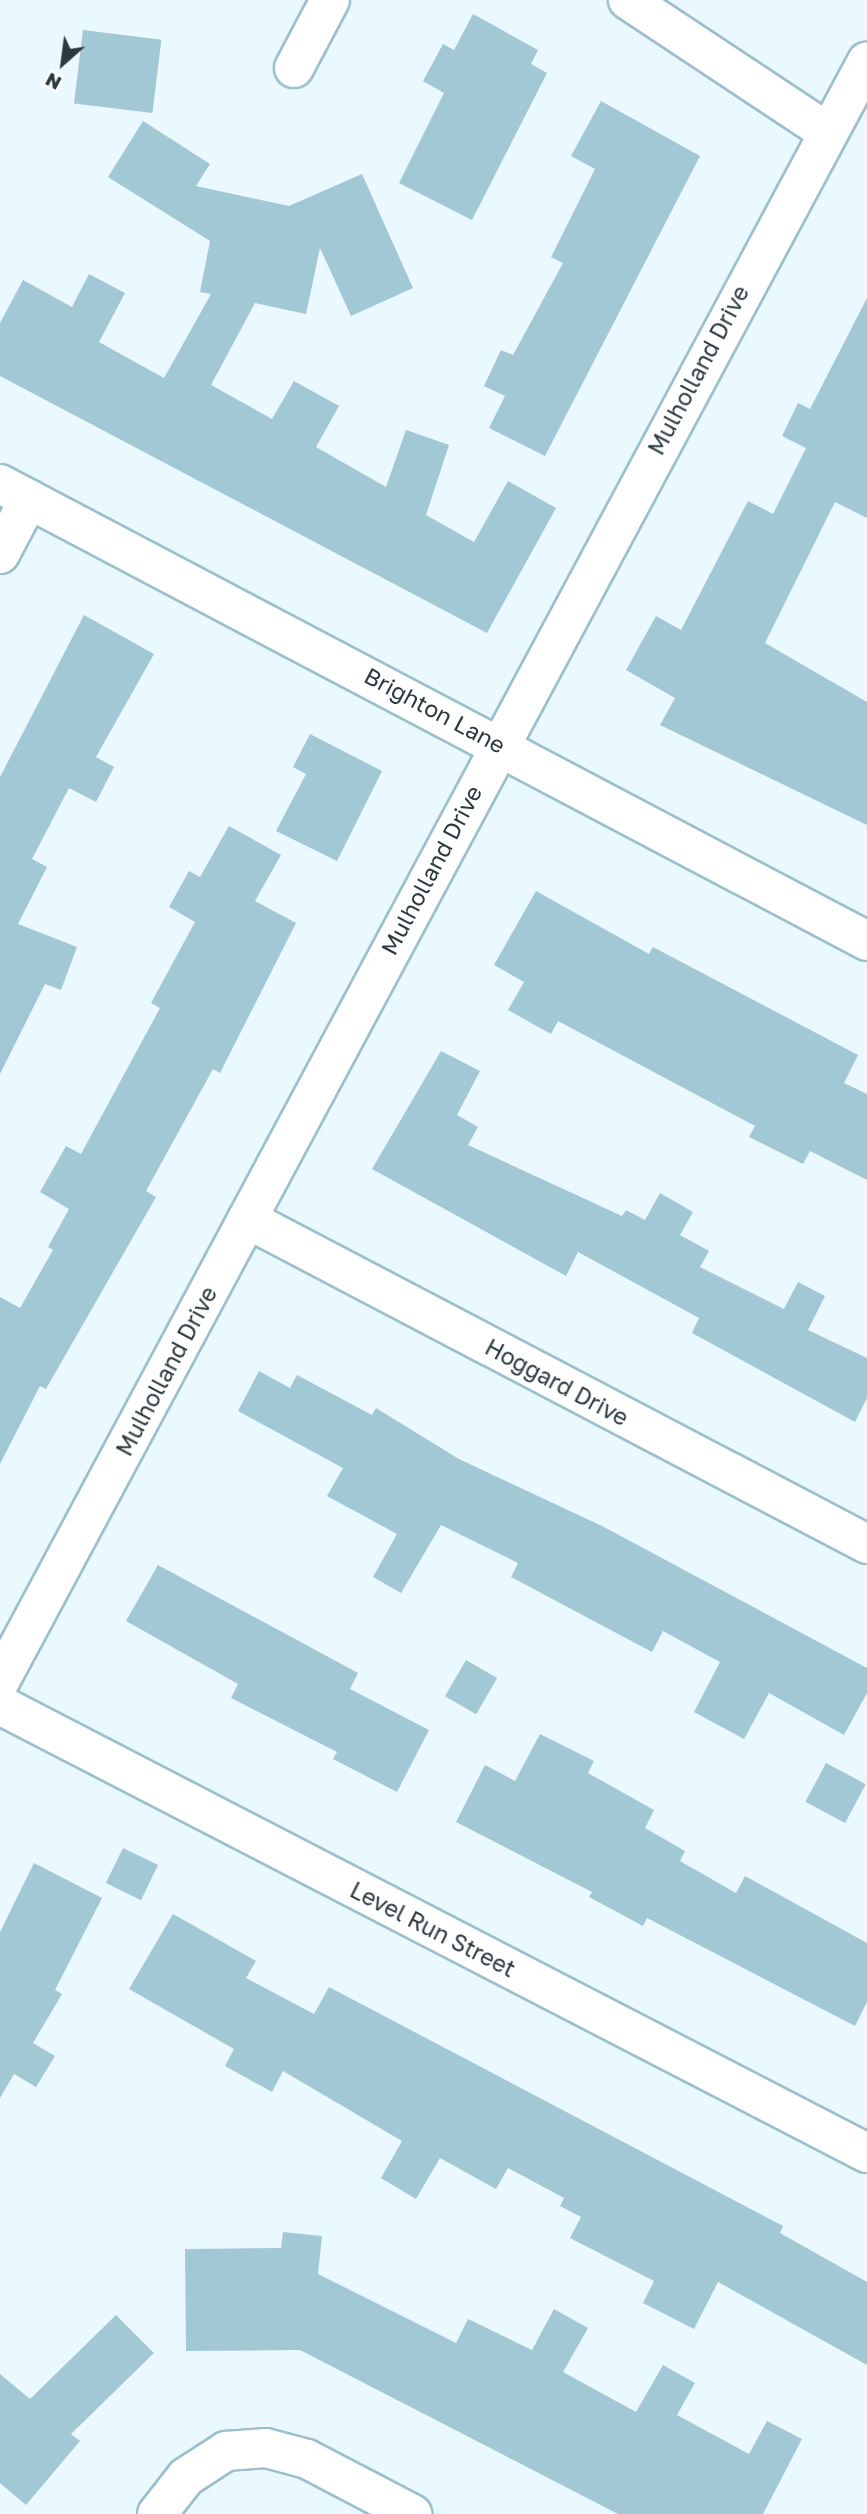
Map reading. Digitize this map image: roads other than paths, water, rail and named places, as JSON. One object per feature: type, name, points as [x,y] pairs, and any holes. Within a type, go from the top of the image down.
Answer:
[{"type":"street","points":[[294,68],[330,0]]},
{"type":"street","points":[[628,0],[826,131]]},
{"type":"street","name":"Mulholland Drive","points":[[0,1682],[498,743],[826,131],[867,61]]},
{"type":"street","points":[[0,554],[15,492]]},
{"type":"street","name":"Brighton Lane","points":[[15,492],[498,743],[867,941]]},
{"type":"street","name":"Hoggard Drive","points":[[247,1219],[867,1544]]},
{"type":"street","name":"Level Run Street","points":[[0,1705],[867,2153]]},
{"type":"street","points":[[157,2514],[186,2477],[226,2451],[267,2448],[306,2459],[412,2514]]}]
